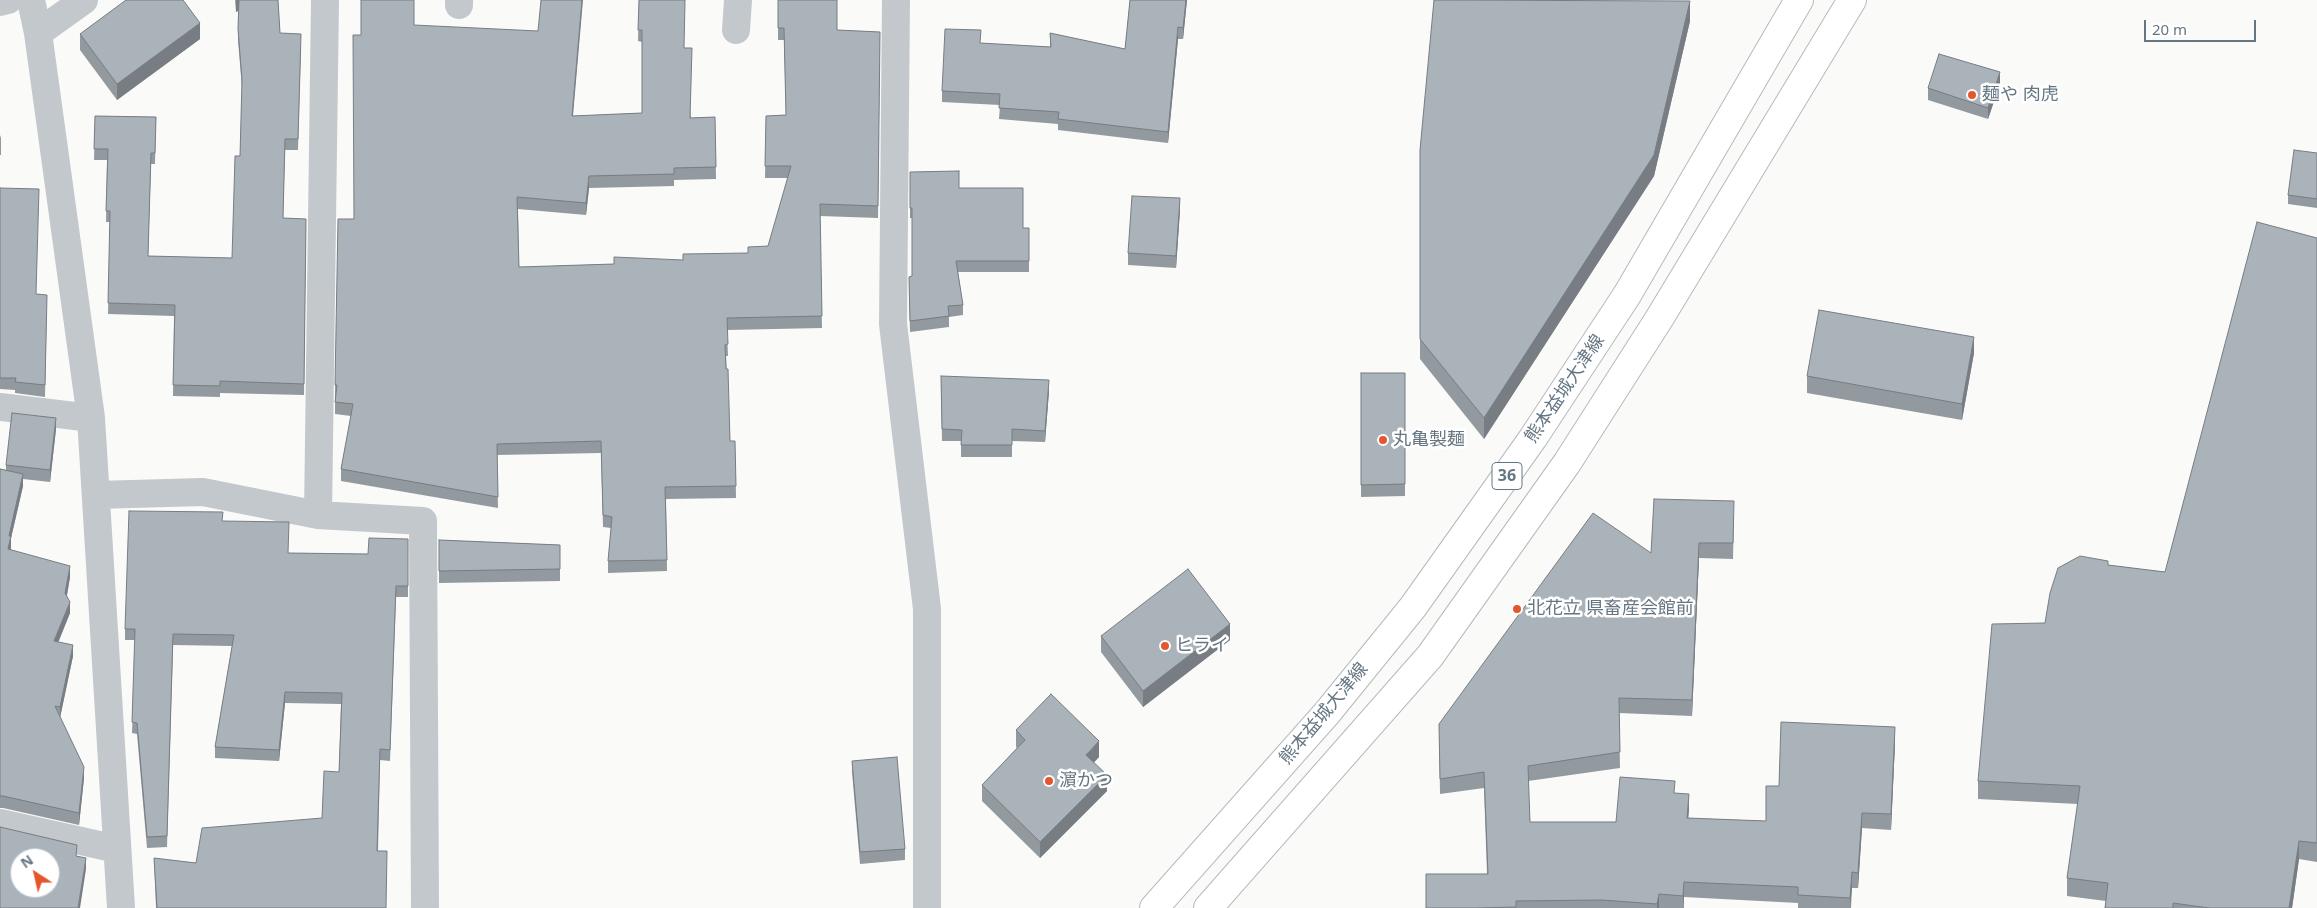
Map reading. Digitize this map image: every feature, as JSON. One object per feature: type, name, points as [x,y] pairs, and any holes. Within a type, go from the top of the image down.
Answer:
[{"type":"main road","name":"熊本益城大津線","points":[[1154,908],[1327,713],[1413,607],[1436,575],[1533,438],[1627,295],[1799,0]]},
{"type":"main road","name":"36","points":[[1208,908],[1430,656],[1562,471],[1659,318],[1852,0]]},
{"type":"street","points":[[0,2],[8,0]]},
{"type":"street","points":[[31,0],[38,33],[91,418],[121,908]]},
{"type":"street","points":[[38,33],[84,0]]},
{"type":"street","points":[[318,516],[325,0]]},
{"type":"street","points":[[736,30],[738,0]]},
{"type":"street","points":[[896,0],[893,324],[927,609],[927,908]]},
{"type":"street","points":[[0,407],[91,418]]},
{"type":"street","points":[[96,495],[203,492],[318,516],[423,522],[425,908]]},
{"type":"street","points":[[0,823],[117,849]]},
{"type":"building","points":[[126,0],[183,0],[200,23],[117,84],[80,34]]},
{"type":"building","points":[[239,0],[278,0],[280,33],[301,34],[298,139],[285,139],[283,218],[306,219],[304,384],[220,381],[220,386],[173,385],[175,305],[108,303],[110,211],[106,211],[108,149],[94,149],[95,116],[156,117],[155,153],[151,153],[148,256],[232,258],[235,156],[240,156],[242,80],[238,29]]},
{"type":"building","points":[[361,0],[414,0],[414,25],[538,31],[541,0],[582,0],[572,116],[642,113],[642,30],[638,30],[639,0],[685,0],[684,48],[692,48],[690,118],[715,117],[716,167],[674,168],[674,174],[589,176],[586,203],[517,197],[519,267],[614,264],[614,257],[683,260],[683,254],[748,253],[748,247],[768,246],[791,166],[765,166],[766,116],[786,115],[784,28],[778,28],[778,0],[837,0],[837,30],[880,32],[878,206],[820,204],[822,316],[727,318],[728,344],[725,345],[726,369],[728,369],[730,441],[735,441],[736,486],[665,487],[667,560],[608,561],[612,517],[603,515],[601,441],[497,444],[498,497],[341,469],[353,404],[335,402],[337,385],[335,385],[338,219],[354,219],[353,35],[361,35]]},
{"type":"building","points":[[1130,0],[1186,0],[1183,28],[1178,27],[1168,132],[1058,119],[1059,112],[999,108],[1000,94],[942,91],[945,29],[981,30],[980,43],[1051,47],[1050,33],[1125,49]]},
{"type":"building","points":[[1434,0],[1690,1],[1654,155],[1484,418],[1420,339],[1420,150]]},
{"type":"building","points":[[1939,54],[2000,72],[1988,108],[1928,88]]},
{"type":"building","points":[[2294,150],[2317,153],[2317,199],[2288,195]]},
{"type":"building","points":[[959,171],[959,188],[1023,188],[1023,228],[1029,228],[1029,261],[956,261],[963,305],[948,306],[949,316],[910,321],[909,277],[912,276],[912,208],[910,208],[910,172]]},
{"type":"building","points":[[0,188],[39,189],[36,294],[47,295],[45,385],[15,382],[16,378],[0,378]]},
{"type":"building","points":[[1132,196],[1180,198],[1176,256],[1128,253]]},
{"type":"building","points":[[2257,222],[2317,238],[2317,843],[2299,841],[2289,908],[2209,908],[2173,903],[2173,908],[2105,908],[2108,883],[2067,878],[2080,786],[1978,781],[1992,624],[2045,623],[2050,593],[2058,568],[2080,556],[2108,561],[2108,565],[2165,572]]},
{"type":"building","points":[[1819,310],[1974,337],[1962,404],[1807,376]]},
{"type":"building","name":"丸亀製麺","points":[[1361,373],[1405,373],[1405,484],[1361,485]]},
{"type":"building","points":[[941,376],[1049,380],[1045,431],[1012,429],[1012,445],[961,445],[962,430],[942,429]]},
{"type":"building","points":[[12,413],[56,418],[50,470],[6,465]]},
{"type":"building","points":[[0,469],[23,474],[9,536],[11,536],[8,549],[70,566],[65,593],[70,602],[54,641],[73,645],[60,707],[55,706],[84,767],[79,813],[0,796]]},
{"type":"building","points":[[1654,499],[1734,501],[1733,543],[1699,543],[1692,700],[1619,698],[1620,752],[1528,766],[1530,822],[1616,822],[1620,777],[1675,781],[1674,793],[1689,794],[1687,818],[1766,821],[1766,786],[1779,786],[1781,722],[1895,727],[1891,814],[1862,813],[1858,873],[1852,872],[1850,898],[1798,895],[1798,887],[1684,882],[1683,896],[1659,894],[1657,904],[1602,900],[1516,901],[1516,907],[1426,908],[1426,874],[1488,874],[1484,772],[1440,779],[1439,724],[1593,513],[1651,553]]},
{"type":"building","points":[[129,511],[223,512],[222,521],[289,522],[288,553],[368,554],[369,538],[408,539],[408,586],[396,586],[390,750],[380,749],[377,851],[387,851],[386,908],[157,908],[154,858],[196,863],[202,828],[322,818],[324,771],[339,772],[342,693],[285,692],[279,750],[215,747],[234,635],[173,634],[167,836],[147,837],[137,723],[132,722],[135,629],[125,629]]},
{"type":"building","points":[[439,540],[560,545],[560,569],[439,571]]},
{"type":"building","name":"ヒライ","points":[[1188,569],[1230,624],[1143,691],[1101,636]]},
{"type":"building","name":"濵かつ","points":[[1051,694],[1099,741],[1086,755],[1107,775],[1040,842],[982,785],[1025,740],[1016,730]]},
{"type":"building","points":[[897,757],[905,849],[860,852],[852,761]]},
{"type":"building","points":[[0,827],[77,845],[76,856],[86,858],[78,908],[0,908]]},
{"type":"place","name":"麺や 肉虎","points":[[1972,95]]},
{"type":"place","name":"丸亀製麺","points":[[1383,440]]},
{"type":"place","name":"北花立 県畜産会館前","points":[[1517,609]]},
{"type":"place","name":"ヒライ","points":[[1165,646]]},
{"type":"place","name":"濵かつ","points":[[1049,781]]}]
